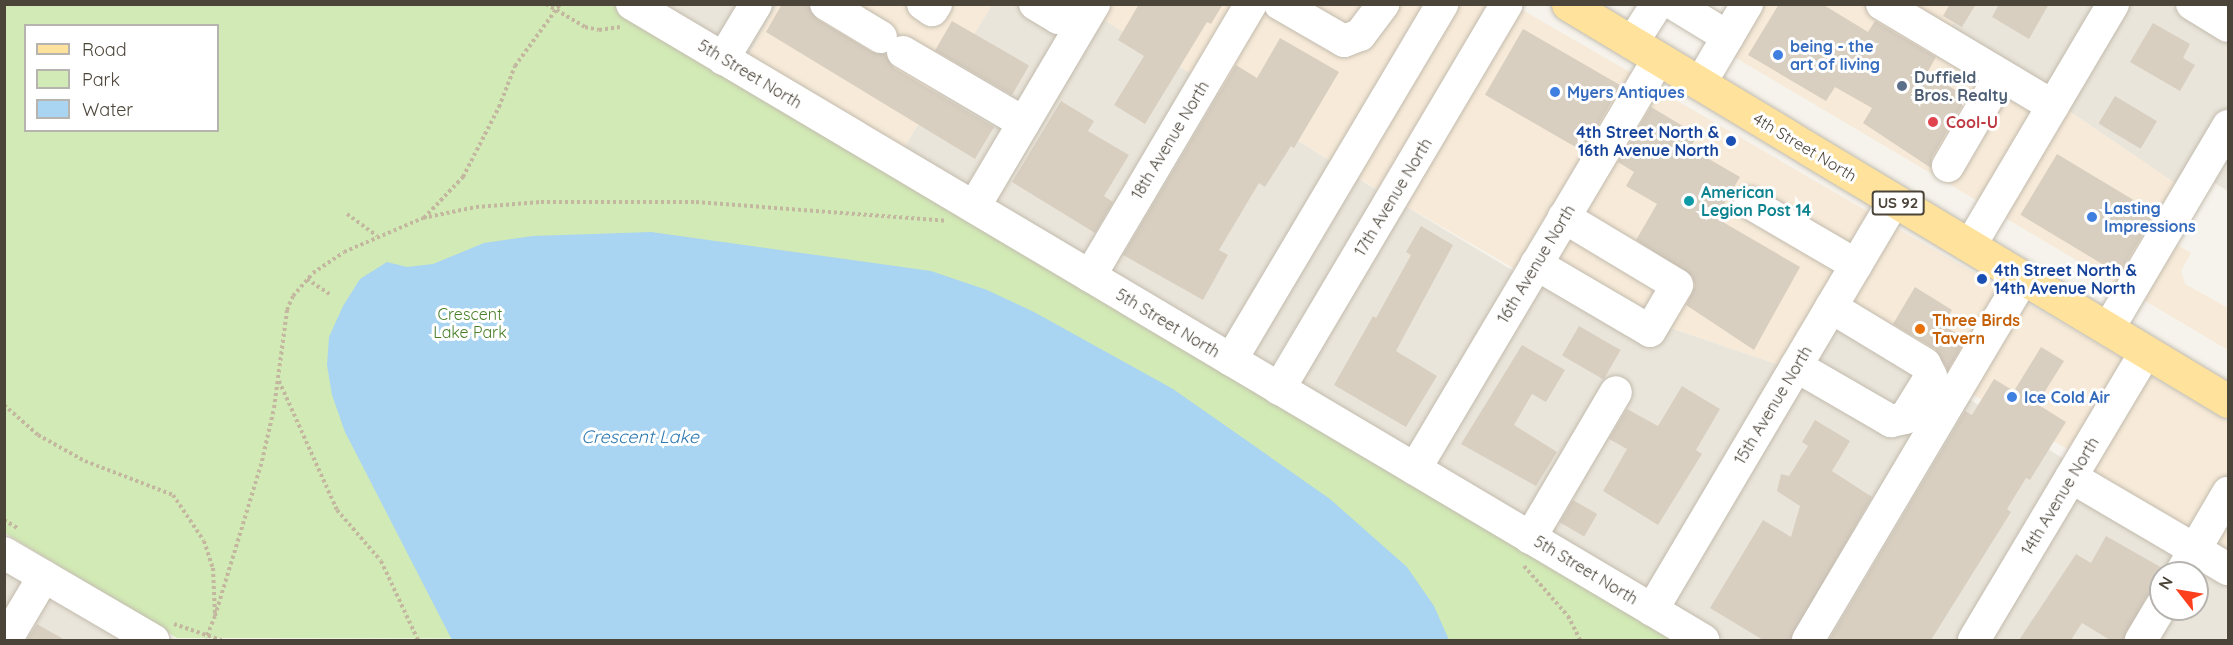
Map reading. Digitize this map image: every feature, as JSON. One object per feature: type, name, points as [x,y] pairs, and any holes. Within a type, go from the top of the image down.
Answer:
[{"type":"main road","name":"4th Street North","points":[[1568,4],[2229,401]]},
{"type":"street","name":"5th Street North","points":[[632,4],[723,59],[960,214],[1090,276],[1415,469],[1527,552],[1652,610],[1703,640]]},
{"type":"street","points":[[723,59],[756,4]]},
{"type":"street","points":[[826,4],[1024,123]]},
{"type":"street","points":[[923,4],[933,10],[936,4]]},
{"type":"street","points":[[1035,4],[1058,18],[1066,4]]},
{"type":"street","points":[[960,214],[1024,123],[1094,4]]},
{"type":"street","name":"18th Avenue North","points":[[1090,276],[1251,4]]},
{"type":"street","points":[[1280,4],[1344,40],[1360,35],[1383,4]]},
{"type":"street","points":[[1231,360],[1442,4]]},
{"type":"street","name":"17th Avenue North","points":[[1279,389],[1507,4]]},
{"type":"street","name":"16th Avenue North","points":[[1415,469],[1549,272],[1564,217],[1645,51],[1657,4]]},
{"type":"street","points":[[1674,4],[1728,37]]},
{"type":"street","points":[[1700,84],[1748,4]]},
{"type":"street","points":[[1882,4],[2053,106]]},
{"type":"street","points":[[1970,246],[2113,4]]},
{"type":"street","points":[[2192,4],[2229,26]]},
{"type":"street","points":[[1948,166],[2001,75]]},
{"type":"street","points":[[2108,329],[2229,126]]},
{"type":"street","name":"15th Avenue North","points":[[1652,610],[1894,200]]},
{"type":"street","points":[[1750,203],[1856,264]]},
{"type":"street","points":[[1549,272],[1650,331],[1677,285],[1564,217]]},
{"type":"street","points":[[1808,640],[2023,278]]},
{"type":"street","points":[[1796,366],[1891,421],[1905,418],[1931,376],[1925,364],[1832,307]]},
{"type":"street","name":"14th Avenue North","points":[[1974,640],[2146,352]]},
{"type":"street","points":[[1527,552],[1616,392]]},
{"type":"street","points":[[2071,477],[2188,561],[2229,493]]},
{"type":"street","points":[[4,553],[153,640]]},
{"type":"street","points":[[2209,565],[2229,569]]},
{"type":"street","points":[[6,640],[44,576]]},
{"type":"street","points":[[2141,640],[2153,621]]},
{"type":"path","points":[[423,218],[463,177],[499,107],[515,66],[560,4]]},
{"type":"path","points":[[206,638],[215,616],[262,461],[278,380],[284,321],[293,296],[307,279],[344,252],[423,218],[503,204],[685,201],[960,214]]},
{"type":"path","points":[[347,214],[378,236]]},
{"type":"path","points":[[307,279],[331,294]]},
{"type":"path","points":[[278,380],[337,510],[381,561],[418,640]]},
{"type":"path","points":[[4,405],[38,435],[85,461],[173,495],[204,541],[213,568],[215,616]]},
{"type":"path","points":[[1527,552],[1568,616],[1580,640]]},
{"type":"shaded area","points":[[653,5],[777,5],[746,60]]},
{"type":"shaded area","points":[[777,5],[992,5],[901,152],[746,60]]},
{"type":"shaded area","points":[[992,5],[1080,5],[1195,76],[1085,261],[901,152]]},
{"type":"shaded area","points":[[1080,5],[1237,5],[1195,76]]},
{"type":"shaded area","points":[[1265,5],[1493,5],[1381,192],[1215,89]]},
{"type":"shaded area","points":[[1761,5],[1964,5],[1950,30],[2045,95],[1981,203],[1731,55]]},
{"type":"shaded area","points":[[1964,5],[2099,5],[2045,95],[1949,30]]},
{"type":"shaded area","points":[[2128,5],[2170,5],[2228,39],[2228,191],[2211,181],[2191,194],[2066,109]]},
{"type":"shaded area","points":[[1519,8],[1634,74],[1520,272],[1405,205]]},
{"type":"shaded area","points":[[1655,88],[1872,214],[1782,366],[1539,283]]},
{"type":"shaded area","points":[[1215,89],[1380,192],[1267,374],[1102,270]]},
{"type":"shaded area","points":[[2066,109],[2191,194],[2174,243],[2191,253],[2181,271],[2185,284],[2228,308],[2228,350],[2002,216]]},
{"type":"shaded area","points":[[1402,204],[1517,273],[1408,454],[1293,385]]},
{"type":"shaded area","points":[[1893,226],[2126,360],[2073,452],[1840,318]]},
{"type":"shaded area","points":[[1539,283],[1782,366],[1646,594],[1431,466]]},
{"type":"shaded area","points":[[1839,317],[2067,461],[1960,640],[1725,640],[1667,606]]},
{"type":"shaded area","points":[[2147,374],[2228,422],[2228,564],[2087,474]]},
{"type":"shaded area","points":[[2087,474],[2228,564],[2228,640],[1989,640]]},
{"type":"shaded area","points":[[5,566],[131,640],[5,640]]},
{"type":"green space","name":"Crescent Lake Park","points":[[4,5],[613,5],[1674,640],[177,638],[5,533]]},
{"type":"water","name":"Crescent Lake","points":[[651,232],[931,271],[987,290],[1034,312],[1173,389],[1330,499],[1407,567],[1434,606],[1449,640],[452,640],[345,432],[332,395],[327,365],[329,337],[343,306],[360,279],[387,262],[407,267],[433,264],[484,243],[533,236]]},
{"type":"building","points":[[782,4],[808,4],[817,19],[872,52],[885,54],[894,68],[994,127],[975,159],[766,32]]},
{"type":"building","points":[[1139,4],[1223,4],[1211,24],[1207,22],[1145,124],[1114,105],[1144,56],[1118,40]]},
{"type":"building","points":[[1779,4],[1822,4],[1868,32],[1875,21],[1936,57],[1927,73],[1967,97],[1932,157],[1931,168],[1863,123],[1872,108],[1835,87],[1826,101],[1748,55]]},
{"type":"building","points":[[1950,4],[1976,4],[1962,27],[1943,16]]},
{"type":"building","points":[[1999,4],[2049,4],[2029,39],[1992,17]]},
{"type":"building","points":[[952,21],[1029,66],[1012,95],[935,50]]},
{"type":"building","points":[[2153,23],[2190,44],[2183,58],[2195,65],[2180,91],[2130,62]]},
{"type":"building","name":"Myers Antiques","points":[[1523,29],[1621,86],[1583,151],[1485,95]]},
{"type":"building","points":[[1280,38],[1339,72],[1294,148],[1291,146],[1265,187],[1259,183],[1219,250],[1228,255],[1203,300],[1123,255],[1236,65],[1257,78]]},
{"type":"building","points":[[2115,96],[2157,121],[2141,149],[2099,123]]},
{"type":"building","points":[[1061,101],[1094,121],[1088,131],[1129,155],[1104,196],[1113,202],[1095,233],[1012,182]]},
{"type":"building","points":[[1651,107],[1698,135],[1690,148],[1740,177],[1716,218],[1800,267],[1754,350],[1686,305],[1695,286],[1692,276],[1636,240],[1657,204],[1626,186],[1634,172],[1618,162]]},
{"type":"building","name":"Lasting Impressions","points":[[2057,154],[2156,213],[2119,274],[2020,215]]},
{"type":"building","points":[[1421,226],[1453,245],[1396,351],[1437,376],[1406,427],[1334,385],[1373,316],[1376,318],[1411,255],[1406,252]]},
{"type":"building","name":"Three Birds Tavern","points":[[1915,287],[1952,310],[1943,325],[1966,339],[1948,370],[1935,349],[1893,324]]},
{"type":"building","points":[[1579,326],[1621,350],[1604,379],[1562,355]]},
{"type":"building","points":[[1522,345],[1565,370],[1546,402],[1532,394],[1514,425],[1557,452],[1536,486],[1461,444]]},
{"type":"building","points":[[2041,347],[2064,361],[2037,404],[2066,422],[2030,480],[2026,478],[2007,509],[2011,512],[1931,640],[1829,640],[1965,411],[1972,415],[1994,379],[2014,391]]},
{"type":"building","points":[[1682,386],[1720,409],[1696,450],[1702,454],[1658,525],[1603,491],[1627,449],[1609,439],[1627,409],[1658,426]]},
{"type":"building","points":[[1815,420],[1850,441],[1832,471],[1872,497],[1790,640],[1763,640],[1710,608],[1763,520],[1791,537],[1800,506],[1777,491],[1781,474],[1789,476],[1808,446],[1802,442]]},
{"type":"building","points":[[1573,500],[1597,514],[1584,537],[1560,523]]},
{"type":"building","points":[[2106,536],[2150,561],[2149,595],[2123,640],[2110,640],[2082,623],[2071,640],[2019,640],[2076,554],[2091,563]]},
{"type":"building","points":[[37,624],[65,640],[27,640]]},
{"type":"place","name":"being - the art of living","points":[[1778,55]]},
{"type":"place","name":"Duffield Bros. Realty","points":[[1902,86]]},
{"type":"place","name":"Myers Antiques","points":[[1555,92]]},
{"type":"place","name":"Cool-U","points":[[1933,122]]},
{"type":"place","name":"4th Street North & 16th Avenue North","points":[[1731,141]]},
{"type":"place","name":"American Legion Post 14","points":[[1689,201]]},
{"type":"place","name":"Lasting Impressions","points":[[2092,217]]},
{"type":"place","name":"4th Street North & 14th Avenue North","points":[[1982,279]]},
{"type":"place","name":"Three Birds Tavern","points":[[1920,329]]},
{"type":"place","name":"Ice Cold Air","points":[[2012,397]]}]
